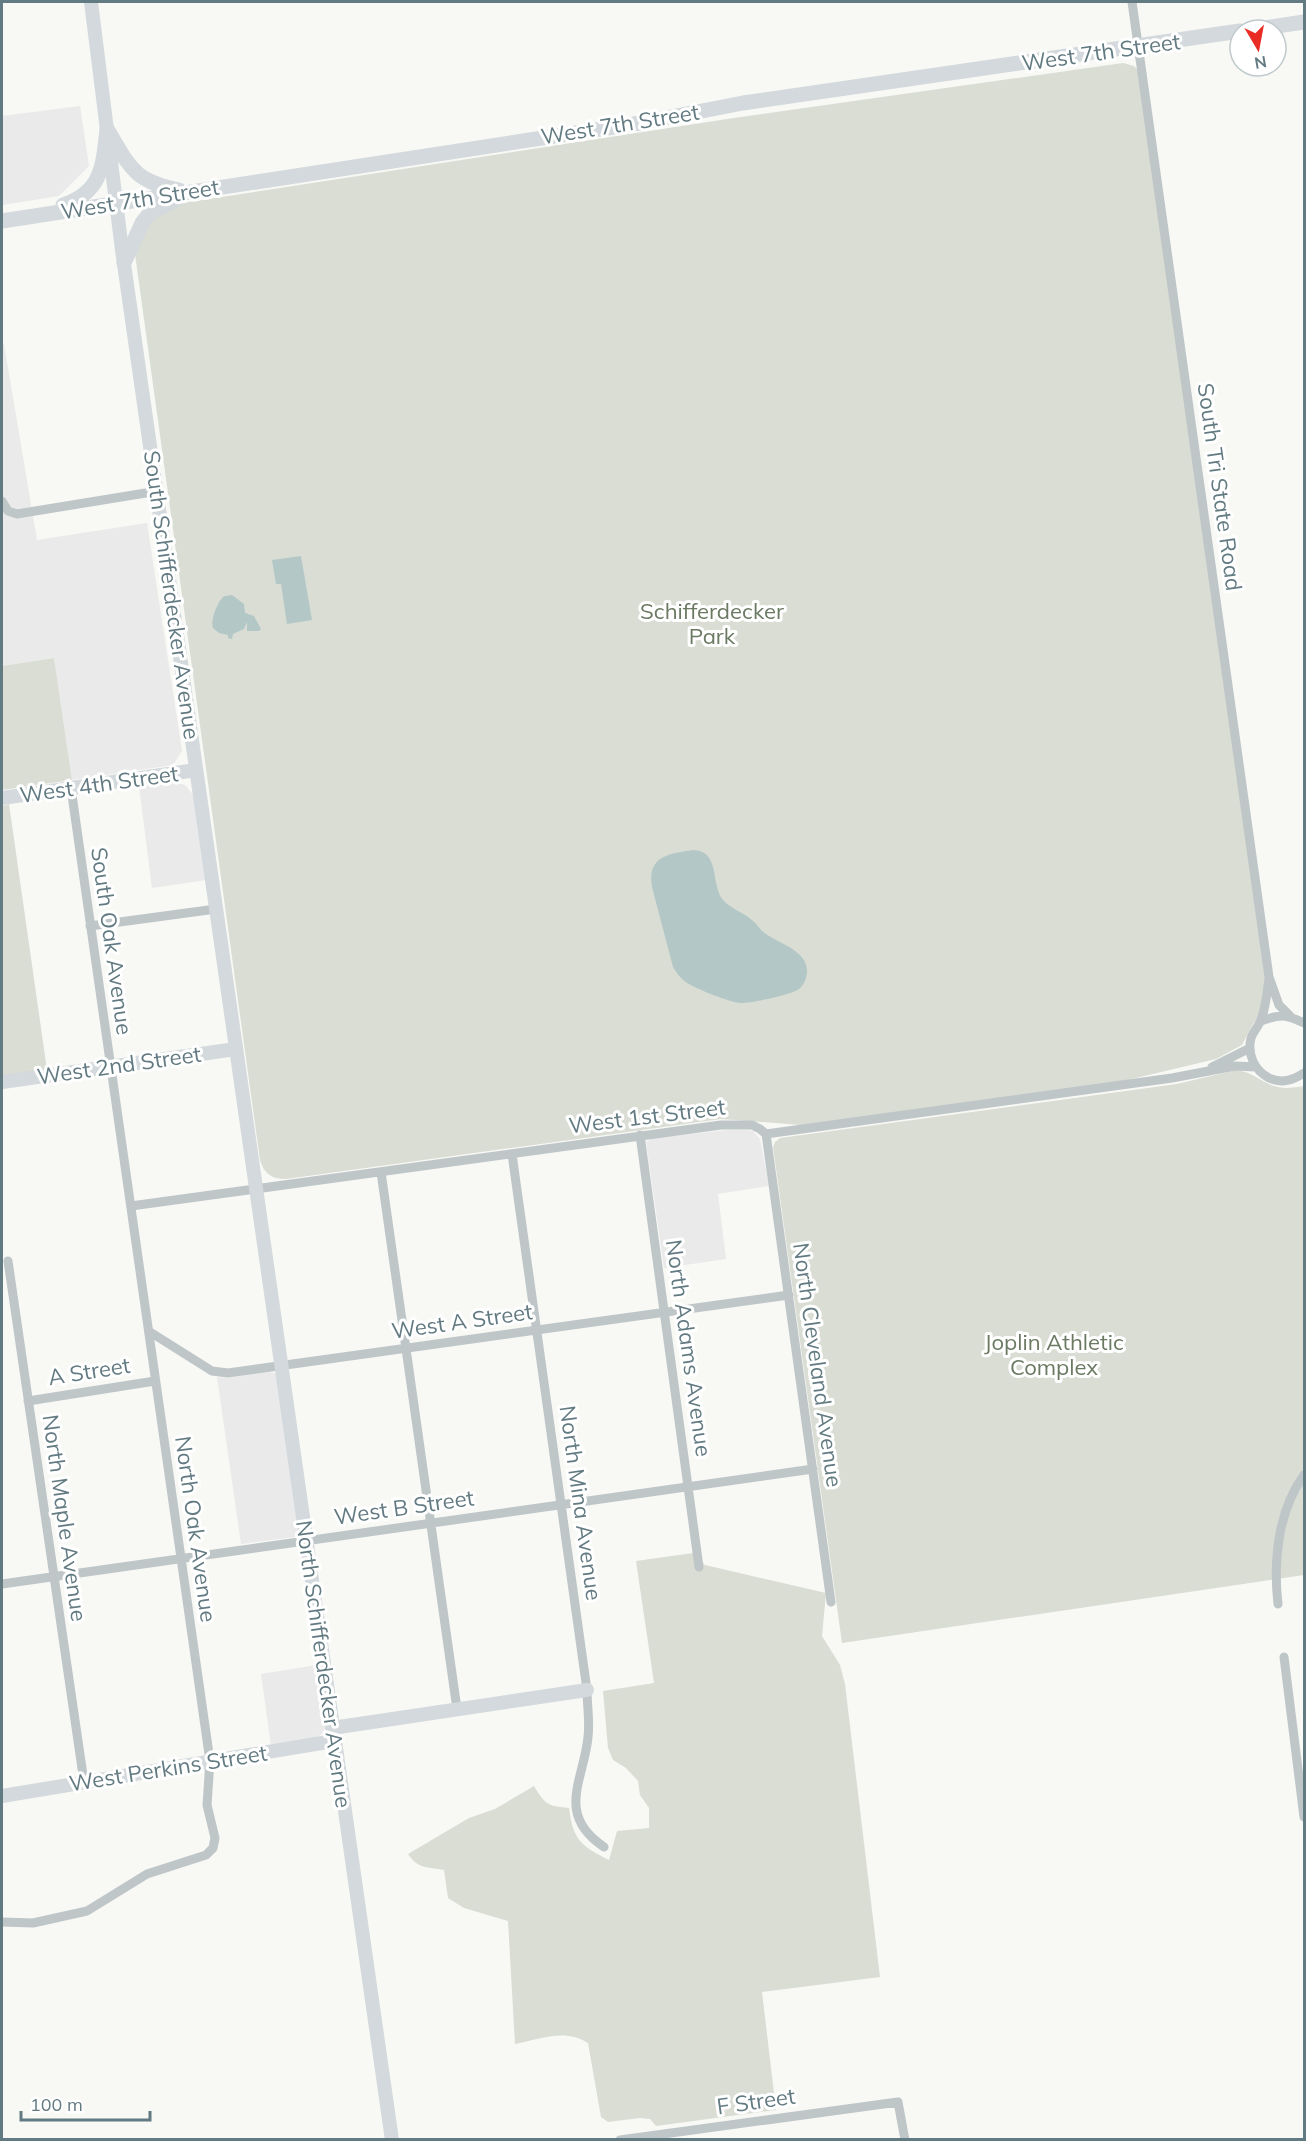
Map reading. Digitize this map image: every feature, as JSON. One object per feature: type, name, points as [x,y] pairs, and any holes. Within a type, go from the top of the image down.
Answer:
[{"type":"main road","name":"South Schifferdecker Avenue","points":[[92,2],[124,263],[256,1189]]},
{"type":"main road","points":[[1288,24],[1305,22]]},
{"type":"main road","name":"West 7th Street","points":[[2,221],[640,123],[754,101],[1228,34]]},
{"type":"main road","points":[[107,129],[138,175],[159,185],[188,192]]},
{"type":"main road","points":[[48,214],[56,207],[77,200],[91,189],[102,170],[107,129]]},
{"type":"main road","points":[[124,263],[142,224],[150,213],[162,205],[175,202],[188,192]]},
{"type":"main road","name":"West 4th Street","points":[[2,798],[196,770]]},
{"type":"main road","name":"West 2nd Street","points":[[2,1082],[236,1049]]},
{"type":"main road","name":"North Schifferdecker Avenue","points":[[256,1189],[392,2139]]},
{"type":"main road","name":"West Perkins Street","points":[[2,1796],[210,1761],[457,1709],[587,1690]]},
{"type":"street","name":"South Tri State Road","points":[[1132,2],[1269,977],[1279,1005],[1290,1016]]},
{"type":"street","points":[[2,501],[8,511],[17,514],[158,491]]},
{"type":"street","name":"South Oak Avenue","points":[[71,788],[131,1206]]},
{"type":"street","points":[[90,926],[216,909]]},
{"type":"street","name":"South Tri State Road","points":[[1250,1048],[1252,1036],[1261,1021],[1269,977]]},
{"type":"street","points":[[1261,1021],[1281,1015],[1290,1016],[1305,1023]]},
{"type":"street","points":[[1250,1048],[1251,1058],[1256,1067],[1263,1075],[1273,1080],[1300,1080],[1305,1073]]},
{"type":"street","name":"West 1st Street","points":[[1201,1072],[1250,1048]]},
{"type":"street","name":"West 1st Street","points":[[131,1206],[640,1135],[735,1124],[752,1125],[766,1134],[1172,1078],[1235,1066],[1256,1067]]},
{"type":"street","name":"North Cleveland Avenue","points":[[766,1134],[831,1602]]},
{"type":"street","name":"North Adams Avenue","points":[[640,1135],[699,1566]]},
{"type":"street","name":"North Mina Avenue","points":[[512,1154],[587,1690],[588,1736],[578,1779],[576,1809],[587,1831],[604,1847]]},
{"type":"street","points":[[381,1172],[457,1709]]},
{"type":"street","name":"North Oak Avenue","points":[[2,1922],[33,1923],[87,1911],[147,1874],[206,1855],[213,1848],[215,1838],[207,1805],[210,1761],[131,1206]]},
{"type":"street","name":"North Maple Avenue","points":[[8,1261],[84,1782]]},
{"type":"street","name":"West A Street","points":[[150,1332],[212,1371],[228,1373],[789,1295]]},
{"type":"street","name":"A Street","points":[[28,1401],[155,1381]]},
{"type":"street","name":"West B Street","points":[[2,1584],[813,1469]]},
{"type":"street","points":[[1278,1604],[1275,1575],[1281,1528],[1289,1504],[1305,1475]]},
{"type":"street","points":[[1284,1657],[1305,1817]]},
{"type":"street","name":"F Street","points":[[620,2139],[898,2102],[905,2139]]},
{"type":"shaded area","points":[[80,106],[89,166],[59,196],[2,205],[2,116]]},
{"type":"shaded area","points":[[4,344],[37,540],[147,523],[182,751],[173,765],[72,780],[54,658],[2,666],[2,345]]},
{"type":"shaded area","points":[[301,556],[312,620],[287,624],[281,584],[276,584],[272,560]]},
{"type":"shaded area","points":[[232,595],[244,604],[245,613],[254,616],[261,629],[259,631],[247,631],[247,622],[244,629],[233,634],[232,639],[213,628],[213,617],[220,601],[224,596]]},
{"type":"shaded area","points":[[175,782],[185,785],[194,796],[206,880],[152,888],[139,786]]},
{"type":"shaded area","points":[[693,850],[708,856],[723,900],[750,918],[762,931],[803,958],[807,973],[799,989],[788,994],[741,1003],[700,989],[686,982],[678,974],[673,967],[651,877],[656,863],[661,858]]},
{"type":"shaded area","points":[[728,1130],[753,1131],[760,1139],[769,1186],[718,1194],[726,1259],[664,1268],[646,1142],[653,1138]]},
{"type":"shaded area","points":[[270,1372],[276,1374],[277,1378],[299,1531],[295,1537],[241,1544],[217,1377],[229,1378]]},
{"type":"shaded area","points":[[317,1665],[326,1726],[323,1733],[316,1738],[271,1746],[261,1674]]},
{"type":"green space","name":"Schifferdecker Park","points":[[1123,63],[1134,66],[1138,70],[1266,976],[1259,1016],[1242,1045],[1216,1059],[1119,1082],[801,1125],[721,1119],[286,1179],[269,1175],[260,1160],[135,254],[145,227],[170,205],[727,119]]},
{"type":"green space","points":[[54,658],[72,780],[2,790],[2,666]]},
{"type":"green space","points":[[9,804],[47,1070],[2,1076],[2,806]]},
{"type":"green space","name":"Joplin Athletic Complex","points":[[1236,1070],[1249,1073],[1276,1087],[1304,1086],[1304,1575],[842,1643],[773,1147],[775,1142],[780,1138],[1177,1084]]},
{"type":"green space","points":[[693,1553],[705,1565],[826,1593],[822,1636],[840,1665],[845,1684],[880,1977],[762,1992],[776,2110],[656,2126],[650,2119],[640,2118],[608,2122],[601,2117],[588,2043],[562,2035],[515,2044],[508,1921],[464,1908],[448,1898],[444,1870],[419,1865],[408,1854],[469,1818],[495,1809],[534,1786],[547,1803],[569,1808],[573,1828],[580,1841],[609,1860],[617,1831],[649,1828],[649,1808],[640,1795],[638,1781],[626,1768],[613,1760],[608,1748],[603,1691],[654,1683],[636,1561]]}]
